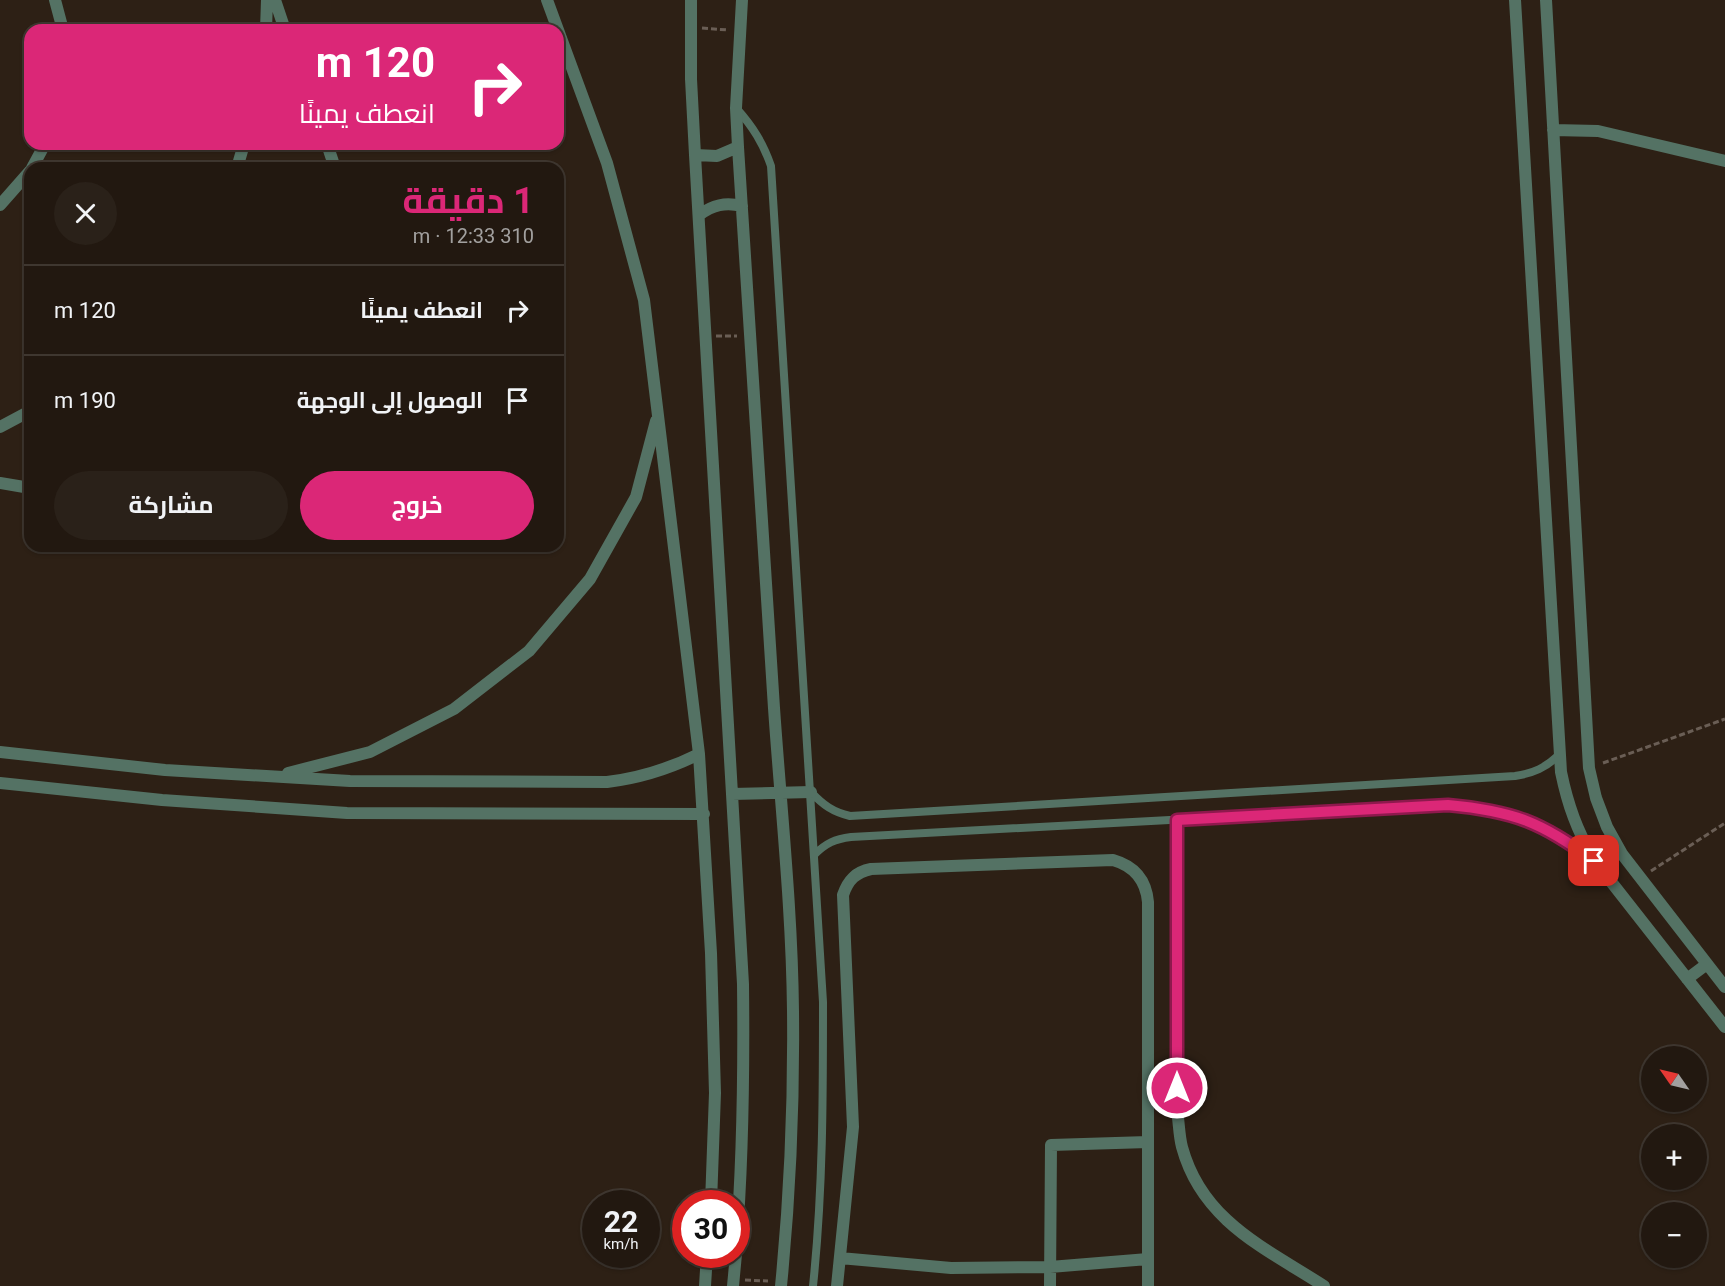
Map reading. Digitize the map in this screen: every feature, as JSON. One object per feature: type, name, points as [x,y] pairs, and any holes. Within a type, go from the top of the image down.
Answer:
[{"type":"street","points":[[56,0],[62,24]]},
{"type":"street","points":[[266,24],[267,0]]},
{"type":"street","points":[[275,0],[283,24]]},
{"type":"street","points":[[547,0],[556,24]]},
{"type":"street","points":[[691,0],[695,155],[743,984],[745,1077],[740,1190]]},
{"type":"street","points":[[742,0],[736,108],[789,901],[793,1010],[792,1119],[781,1284]]},
{"type":"street","points":[[1515,0],[1559,755],[1567,803],[1578,833],[1594,861],[1725,1027]]},
{"type":"street","points":[[1545,0],[1589,768],[1596,798],[1607,827],[1622,854],[1725,987]]},
{"type":"street","points":[[564,46],[607,163],[644,300],[699,754],[704,814],[715,1093],[711,1190]]},
{"type":"street","points":[[1553,130],[1598,131],[1725,161]]},
{"type":"street","points":[[695,155],[717,156],[738,147]]},
{"type":"street","points":[[0,205],[24,177]]},
{"type":"street","points":[[699,215],[719,204],[730,203],[742,206]]},
{"type":"street","points":[[0,427],[24,414]]},
{"type":"street","points":[[278,776],[370,752],[454,710],[529,651],[590,579],[636,496],[658,414]]},
{"type":"street","points":[[0,483],[24,487]]},
{"type":"street","points":[[0,752],[165,770],[350,781],[607,782],[655,773],[699,754]]},
{"type":"street","points":[[0,783],[185,801],[347,813],[704,814]]},
{"type":"street","points":[[732,794],[811,792]]},
{"type":"street","points":[[1177,820],[1178,1110],[1181,1146],[1194,1180],[1214,1209],[1241,1233],[1324,1286]]},
{"type":"street","points":[[837,1286],[853,1126],[843,895],[852,878],[864,870],[1113,860],[1129,866],[1135,872],[1145,886],[1148,902],[1148,1286]]},
{"type":"street","points":[[1687,979],[1707,964]]},
{"type":"street","points":[[1050,1286],[1051,1145],[1148,1142]]},
{"type":"street","points":[[840,1258],[951,1268],[1050,1268],[1148,1259]]},
{"type":"street","points":[[705,1286],[707,1268]]},
{"type":"street","points":[[734,1283],[735,1268]]},
{"type":"lane","points":[[736,108],[753,126],[764,145],[771,165],[823,1002],[823,1126],[813,1286]]},
{"type":"lane","points":[[811,792],[821,804],[835,812],[850,816],[1515,776],[1532,774],[1547,767],[1559,755]]},
{"type":"lane","points":[[814,855],[824,845],[844,838],[1448,805],[1488,809],[1526,819],[1562,837],[1594,861]]},
{"type":"path","points":[[691,26],[740,32]]},
{"type":"path","points":[[706,336],[750,336]]},
{"type":"path","points":[[1589,768],[1725,719]]},
{"type":"path","points":[[1641,878],[1725,823]]},
{"type":"path","points":[[734,1283],[781,1284]]},
{"type":"route","points":[[1177,1088],[1177,820],[1448,805],[1488,809],[1526,819],[1562,837],[1594,861]]}]
